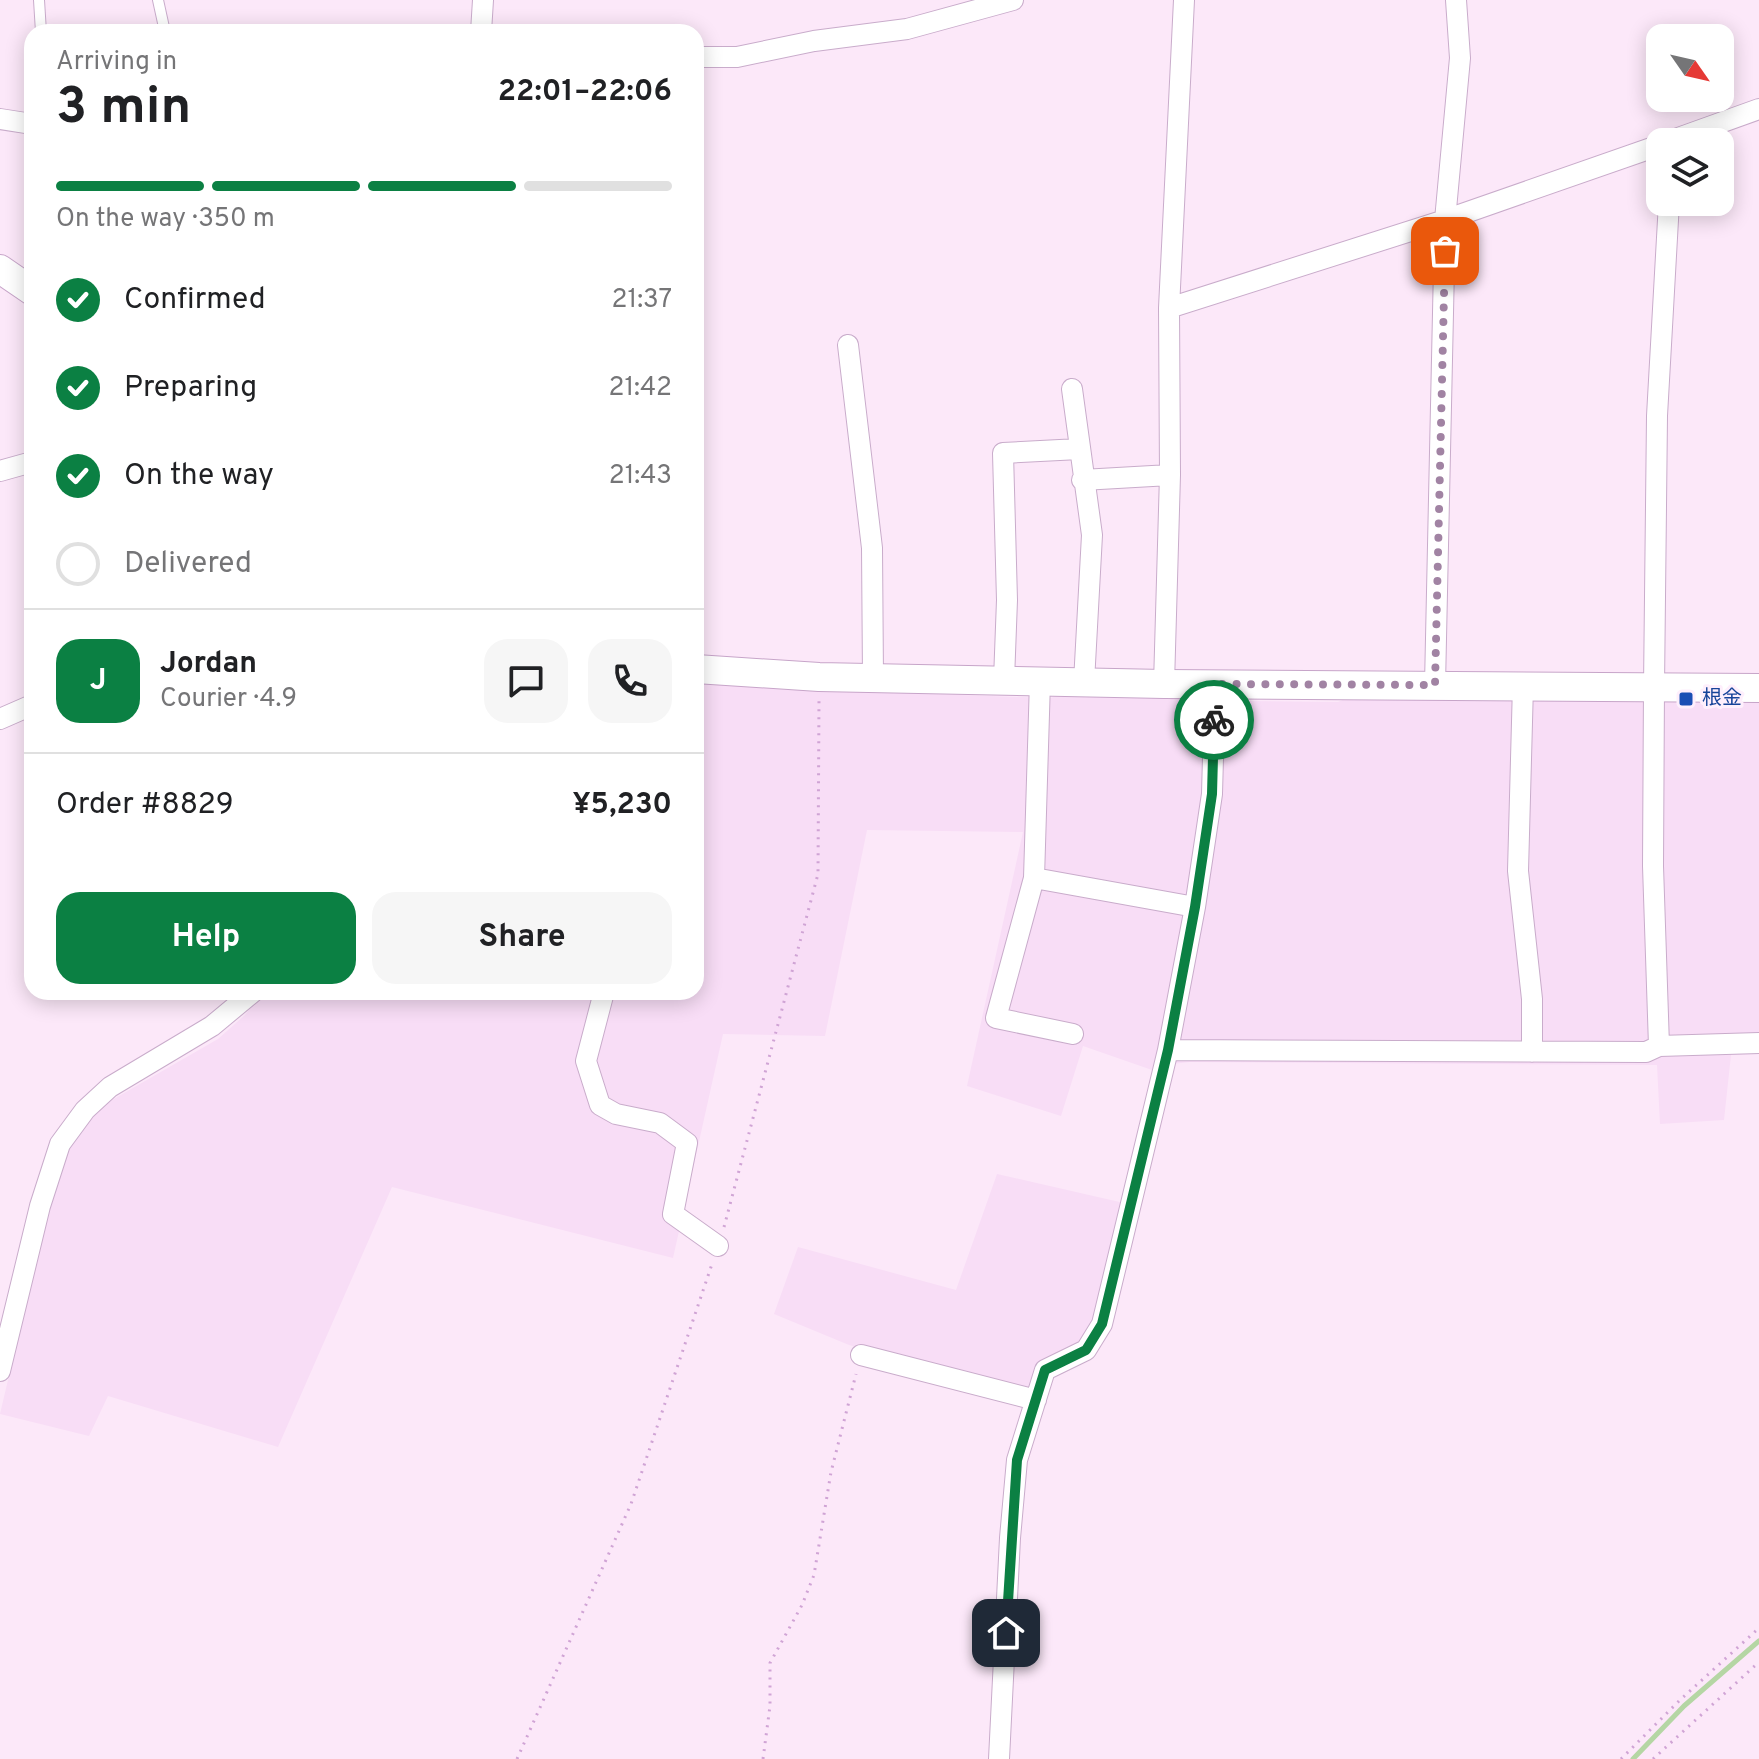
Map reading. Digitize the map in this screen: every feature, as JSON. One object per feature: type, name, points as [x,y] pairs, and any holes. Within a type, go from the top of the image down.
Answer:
[{"type":"street","points":[[483,0],[485,24]]},
{"type":"street","points":[[704,57],[737,57],[814,41],[907,29],[1013,0]]},
{"type":"street","points":[[1164,684],[1170,475],[1169,308],[1184,0]]},
{"type":"street","points":[[1435,685],[1445,220],[1460,58],[1456,0]]},
{"type":"street","points":[[1707,128],[1759,109]]},
{"type":"street","points":[[0,119],[24,123]]},
{"type":"street","points":[[1169,308],[1445,220],[1646,150]]},
{"type":"street","points":[[1659,1046],[1653,866],[1657,416],[1668,216]]},
{"type":"street","points":[[0,269],[24,286]]},
{"type":"street","points":[[848,345],[872,548],[873,678]]},
{"type":"street","points":[[1072,389],[1082,480],[1092,535],[1084,682]]},
{"type":"street","points":[[1004,680],[1007,600],[1003,453],[1079,449]]},
{"type":"street","points":[[0,471],[24,464]]},
{"type":"street","points":[[1082,480],[1170,475]]},
{"type":"street","points":[[704,669],[873,678],[1164,684],[1759,688]]},
{"type":"street","points":[[1040,681],[1034,878],[996,1018],[1073,1034]]},
{"type":"street","points":[[999,1759],[1017,1460],[1045,1370],[1086,1350],[1102,1324],[1168,1050],[1195,907],[1212,794],[1215,684]]},
{"type":"street","points":[[1523,685],[1518,871],[1532,999],[1532,1052]]},
{"type":"street","points":[[0,719],[24,708]]},
{"type":"street","points":[[1034,878],[1195,907]]},
{"type":"street","points":[[0,1370],[40,1206],[60,1144],[85,1110],[110,1087],[212,1026],[243,1000]]},
{"type":"street","points":[[602,1000],[586,1061],[600,1105],[616,1114],[660,1123],[687,1143],[673,1214],[718,1246]]},
{"type":"street","points":[[1168,1050],[1646,1052],[1659,1046],[1759,1043]]},
{"type":"street","points":[[861,1355],[1036,1400]]},
{"type":"lane","points":[[39,0],[40,24]]},
{"type":"lane","points":[[158,0],[163,24]]},
{"type":"path","points":[[763,1759],[770,1706],[770,1663],[802,1605],[814,1575],[831,1472],[861,1355]]},
{"type":"path","points":[[1621,1759],[1759,1628]]},
{"type":"path","points":[[1653,1759],[1759,1662]]},
{"type":"shaded area","points":[[704,676],[889,684],[933,694],[1050,698],[1075,691],[1210,693],[1210,736],[1180,965],[1152,1070],[1083,1046],[1061,1116],[967,1086],[1023,832],[867,830],[825,1036],[723,1034],[673,1258],[392,1187],[278,1447],[108,1396],[89,1436],[0,1414],[56,1176],[68,1141],[112,1100],[218,1039],[245,1015],[256,1000],[704,1000]]},
{"type":"shaded area","points":[[1360,692],[1759,695],[1759,1054],[1731,1055],[1724,1120],[1660,1124],[1657,1065],[1172,1064],[1224,696],[1251,701],[1338,702]]},
{"type":"shaded area","points":[[997,1174],[1124,1203],[1097,1329],[1047,1369],[1034,1397],[849,1345],[774,1314],[798,1247],[956,1290]]},
{"type":"waterway","points":[[1633,1759],[1684,1706],[1759,1641]]},
{"type":"way so far","points":[[1214,720],[1215,684],[1435,685],[1445,251]]},
{"type":"place","name":"根金","points":[[1686,699]]},
{"type":"route","points":[[1006,1633],[1017,1460],[1045,1370],[1086,1350],[1102,1324],[1168,1050],[1212,794],[1214,720]]}]
